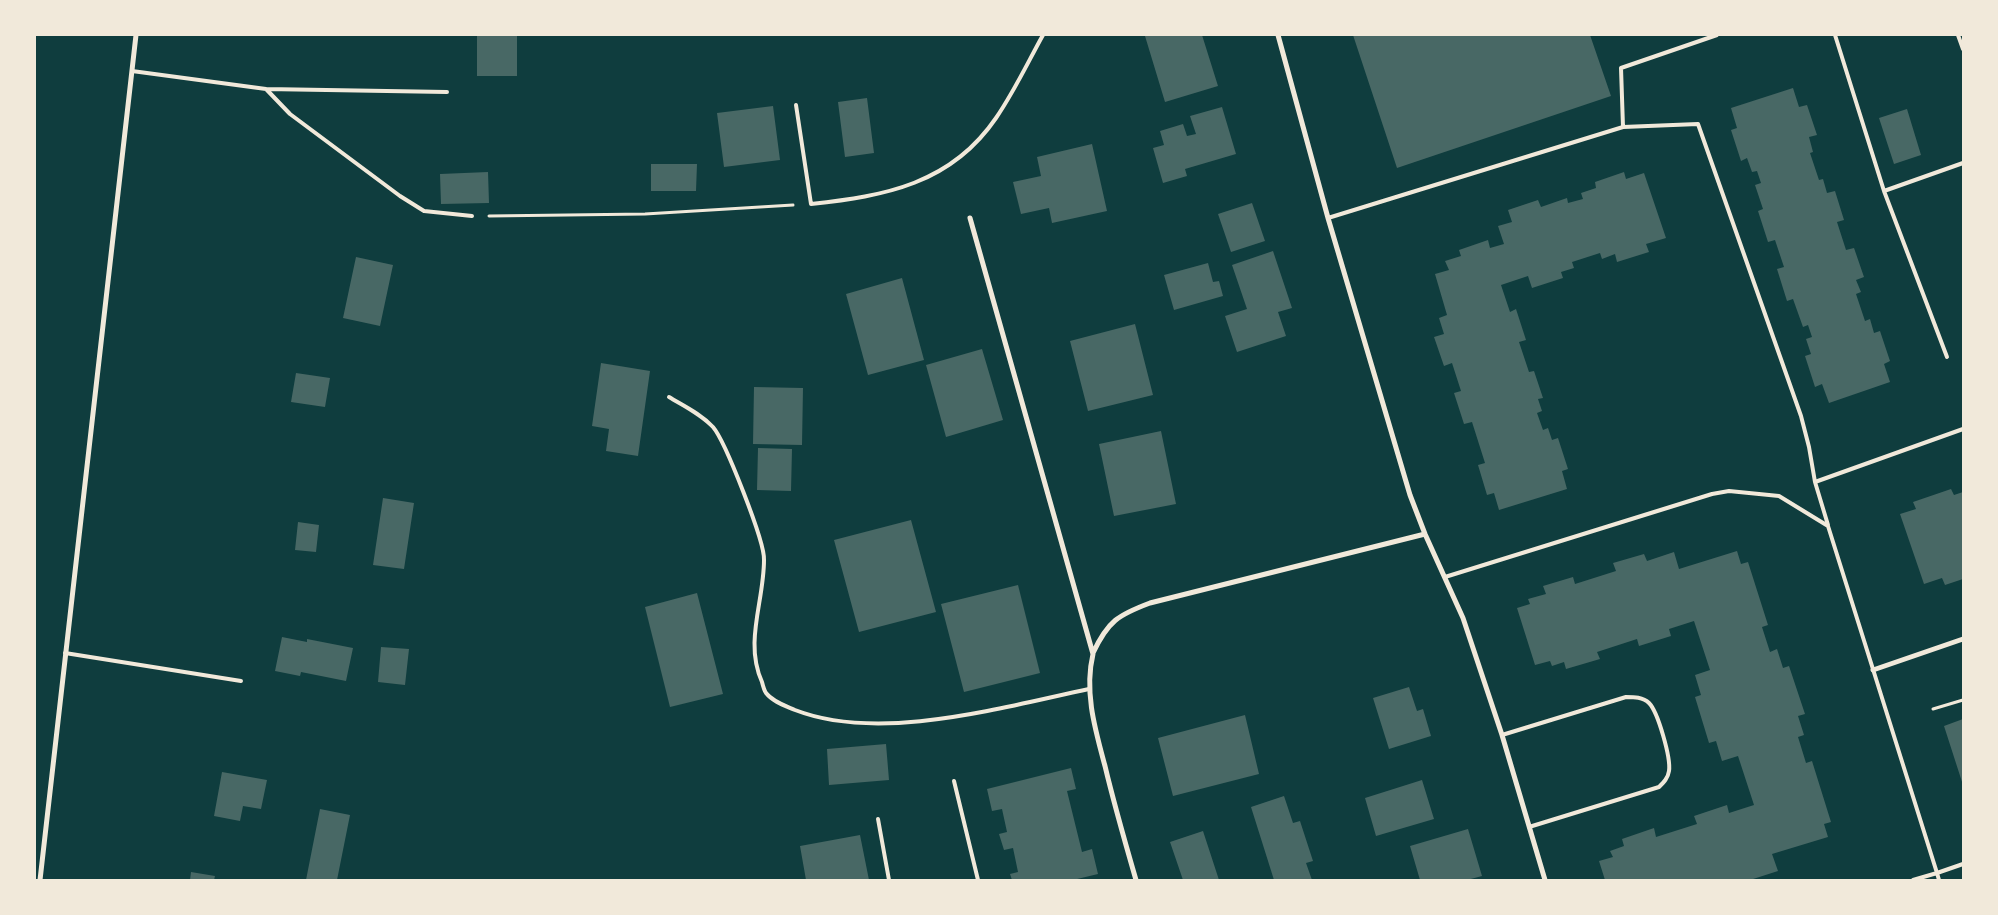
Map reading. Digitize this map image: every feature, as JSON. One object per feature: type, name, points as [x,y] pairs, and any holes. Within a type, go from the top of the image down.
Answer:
[{"type":"street","points":[[40,880],[136,35]]},
{"type":"street","points":[[1278,35],[1328,218],[1410,495],[1425,534],[1463,618],[1502,735],[1545,880]]},
{"type":"street","points":[[970,218],[1093,654]]},
{"type":"street","points":[[1136,880],[1093,723],[1089,671],[1093,654],[1103,633],[1115,620],[1130,611],[1160,601],[1425,534]]},
{"type":"street","points":[[1873,670],[1963,640]]},
{"type":"lane","points":[[796,105],[811,204],[889,192],[921,182],[951,166],[973,145],[996,118],[1043,35]]},
{"type":"lane","points":[[1624,127],[1621,68],[1717,35]]},
{"type":"lane","points":[[1835,35],[1884,191],[1947,358]]},
{"type":"lane","points":[[1958,35],[1963,50]]},
{"type":"lane","points":[[132,71],[266,89],[447,92]]},
{"type":"lane","points":[[266,89],[290,114],[400,196],[424,211],[472,216]]},
{"type":"lane","points":[[1328,218],[1624,127],[1698,124],[1802,416],[1814,482],[1939,880]]},
{"type":"lane","points":[[1884,191],[1963,163]]},
{"type":"lane","points":[[670,397],[703,418],[720,438],[759,535],[764,557],[764,581],[753,641],[756,669],[766,693],[781,704],[809,715],[852,722],[887,723],[968,714],[1089,689]]},
{"type":"lane","points":[[1814,482],[1963,429]]},
{"type":"lane","points":[[1445,576],[1712,494],[1729,491],[1779,496],[1828,526]]},
{"type":"lane","points":[[65,653],[241,681]]},
{"type":"lane","points":[[1502,735],[1626,698],[1636,697],[1648,701],[1654,710],[1670,761],[1666,781],[1658,787],[1529,827]]},
{"type":"lane","points":[[954,781],[978,880]]},
{"type":"lane","points":[[878,819],[889,880]]},
{"type":"lane","points":[[1913,880],[1963,864]]},
{"type":"path","points":[[472,216],[645,214],[811,204]]},
{"type":"path","points":[[1934,709],[1963,700]]},
{"type":"building","points":[[477,35],[517,35],[517,76],[477,76]]},
{"type":"building","points":[[1202,35],[1218,86],[1165,102],[1145,36]]},
{"type":"building","points":[[1353,35],[1590,35],[1611,96],[1397,168]]},
{"type":"building","points":[[1793,88],[1799,107],[1807,105],[1817,135],[1809,137],[1813,152],[1810,153],[1819,180],[1823,179],[1827,193],[1835,191],[1844,220],[1837,222],[1846,250],[1854,248],[1864,277],[1856,280],[1861,292],[1856,294],[1865,321],[1870,319],[1874,333],[1880,331],[1890,361],[1884,364],[1890,382],[1829,403],[1822,384],[1815,387],[1805,356],[1811,354],[1806,339],[1812,337],[1808,325],[1803,327],[1793,299],[1787,301],[1777,269],[1784,267],[1775,240],[1768,242],[1758,211],[1763,209],[1755,185],[1761,183],[1757,171],[1752,172],[1747,158],[1741,161],[1731,130],[1737,128],[1731,108]]},
{"type":"building","points":[[867,98],[874,153],[845,157],[838,102]]},
{"type":"building","points":[[773,106],[780,160],[724,167],[717,113]]},
{"type":"building","points":[[1222,107],[1236,154],[1185,169],[1187,176],[1163,183],[1153,148],[1164,145],[1160,131],[1183,124],[1187,136],[1196,134],[1190,116]]},
{"type":"building","points":[[1907,109],[1921,155],[1894,164],[1879,118]]},
{"type":"building","points":[[1092,144],[1107,211],[1052,223],[1049,208],[1021,214],[1013,182],[1041,176],[1037,157]]},
{"type":"building","points":[[651,164],[697,164],[696,191],[651,191]]},
{"type":"building","points":[[488,172],[489,203],[441,204],[440,174]]},
{"type":"building","points":[[1624,172],[1626,179],[1644,173],[1666,238],[1646,244],[1649,252],[1617,262],[1615,254],[1602,259],[1600,253],[1572,262],[1574,268],[1561,272],[1563,278],[1532,288],[1528,276],[1501,285],[1510,312],[1516,309],[1526,340],[1519,342],[1529,372],[1534,371],[1543,398],[1538,399],[1542,411],[1537,413],[1543,430],[1548,428],[1552,440],[1558,438],[1568,469],[1562,471],[1567,489],[1499,510],[1494,493],[1487,495],[1478,465],[1485,463],[1472,422],[1464,424],[1454,393],[1461,391],[1452,363],[1444,366],[1434,337],[1444,334],[1439,318],[1447,315],[1435,274],[1449,270],[1445,261],[1461,256],[1459,250],[1488,240],[1490,248],[1504,244],[1498,226],[1512,222],[1508,210],[1538,200],[1541,207],[1567,198],[1568,203],[1583,199],[1581,193],[1596,188],[1595,182]]},
{"type":"building","points":[[1252,203],[1265,241],[1231,252],[1218,214]]},
{"type":"building","points":[[1273,251],[1292,308],[1278,312],[1286,336],[1237,352],[1225,316],[1247,309],[1232,265]]},
{"type":"building","points":[[356,257],[393,265],[380,326],[343,318]]},
{"type":"building","points":[[1208,263],[1213,282],[1219,281],[1223,296],[1174,310],[1164,275]]},
{"type":"building","points":[[902,278],[924,360],[868,375],[846,294]]},
{"type":"building","points":[[1135,324],[1153,395],[1088,411],[1070,341]]},
{"type":"building","points":[[982,349],[1003,420],[946,437],[926,365]]},
{"type":"building","points":[[601,363],[650,371],[638,456],[606,451],[609,429],[592,426]]},
{"type":"building","points":[[296,373],[330,378],[325,407],[291,402]]},
{"type":"building","points":[[754,387],[803,388],[802,445],[753,444]]},
{"type":"building","points":[[1161,431],[1176,504],[1114,516],[1099,444]]},
{"type":"building","points":[[758,448],[792,449],[791,491],[757,490]]},
{"type":"building","points":[[1951,489],[1954,495],[1963,492],[1963,579],[1945,585],[1942,578],[1924,584],[1900,514],[1916,509],[1913,502]]},
{"type":"building","points":[[383,498],[414,503],[404,569],[373,565]]},
{"type":"building","points":[[911,520],[936,612],[859,632],[834,540]]},
{"type":"building","points":[[298,522],[319,525],[316,552],[295,550]]},
{"type":"building","points":[[1737,551],[1741,564],[1748,562],[1768,625],[1762,627],[1770,652],[1777,649],[1783,668],[1789,666],[1805,714],[1798,716],[1804,735],[1798,737],[1806,763],[1812,761],[1831,822],[1824,824],[1828,837],[1772,854],[1778,871],[1750,880],[1605,880],[1599,861],[1613,857],[1610,851],[1624,846],[1622,839],[1654,828],[1656,837],[1697,824],[1694,816],[1727,805],[1729,813],[1754,805],[1738,756],[1722,761],[1716,741],[1709,743],[1695,697],[1701,695],[1695,675],[1710,670],[1694,621],[1669,629],[1671,636],[1639,646],[1637,639],[1597,652],[1600,659],[1566,669],[1564,662],[1552,666],[1550,661],[1535,665],[1517,608],[1530,604],[1528,599],[1546,594],[1543,586],[1573,577],[1575,584],[1616,571],[1613,563],[1644,554],[1647,561],[1674,552],[1679,569]]},
{"type":"building","points":[[1018,585],[1040,673],[964,692],[941,604]]},
{"type":"building","points":[[697,593],[723,694],[670,707],[645,607]]},
{"type":"building","points":[[282,637],[307,642],[307,639],[353,648],[346,681],[301,672],[300,676],[275,671]]},
{"type":"building","points":[[381,647],[409,649],[405,685],[378,682]]},
{"type":"building","points":[[1409,687],[1417,711],[1423,709],[1431,736],[1389,749],[1373,698]]},
{"type":"building","points":[[1245,715],[1259,774],[1173,796],[1158,738]]},
{"type":"building","points":[[1963,719],[1963,785],[1944,726]]},
{"type":"building","points":[[886,744],[889,780],[829,785],[827,749]]},
{"type":"building","points":[[1071,768],[1076,789],[1067,791],[1082,852],[1092,849],[1098,874],[1073,880],[1012,880],[1010,874],[1018,872],[1013,848],[1004,850],[999,834],[1007,832],[1002,809],[992,811],[987,789]]},
{"type":"building","points":[[222,772],[267,780],[261,809],[243,806],[240,821],[214,816]]},
{"type":"building","points":[[1422,780],[1434,819],[1376,836],[1365,798]]},
{"type":"building","points":[[1284,796],[1293,823],[1300,821],[1313,861],[1306,863],[1312,880],[1274,880],[1251,807]]},
{"type":"building","points":[[320,809],[350,815],[337,880],[306,880]]},
{"type":"building","points":[[1468,829],[1482,876],[1467,880],[1420,880],[1410,846]]},
{"type":"building","points":[[1203,831],[1219,880],[1183,880],[1170,842]]},
{"type":"building","points":[[860,835],[869,880],[806,880],[800,846]]},
{"type":"building","points":[[191,872],[215,876],[214,880],[190,880]]}]
